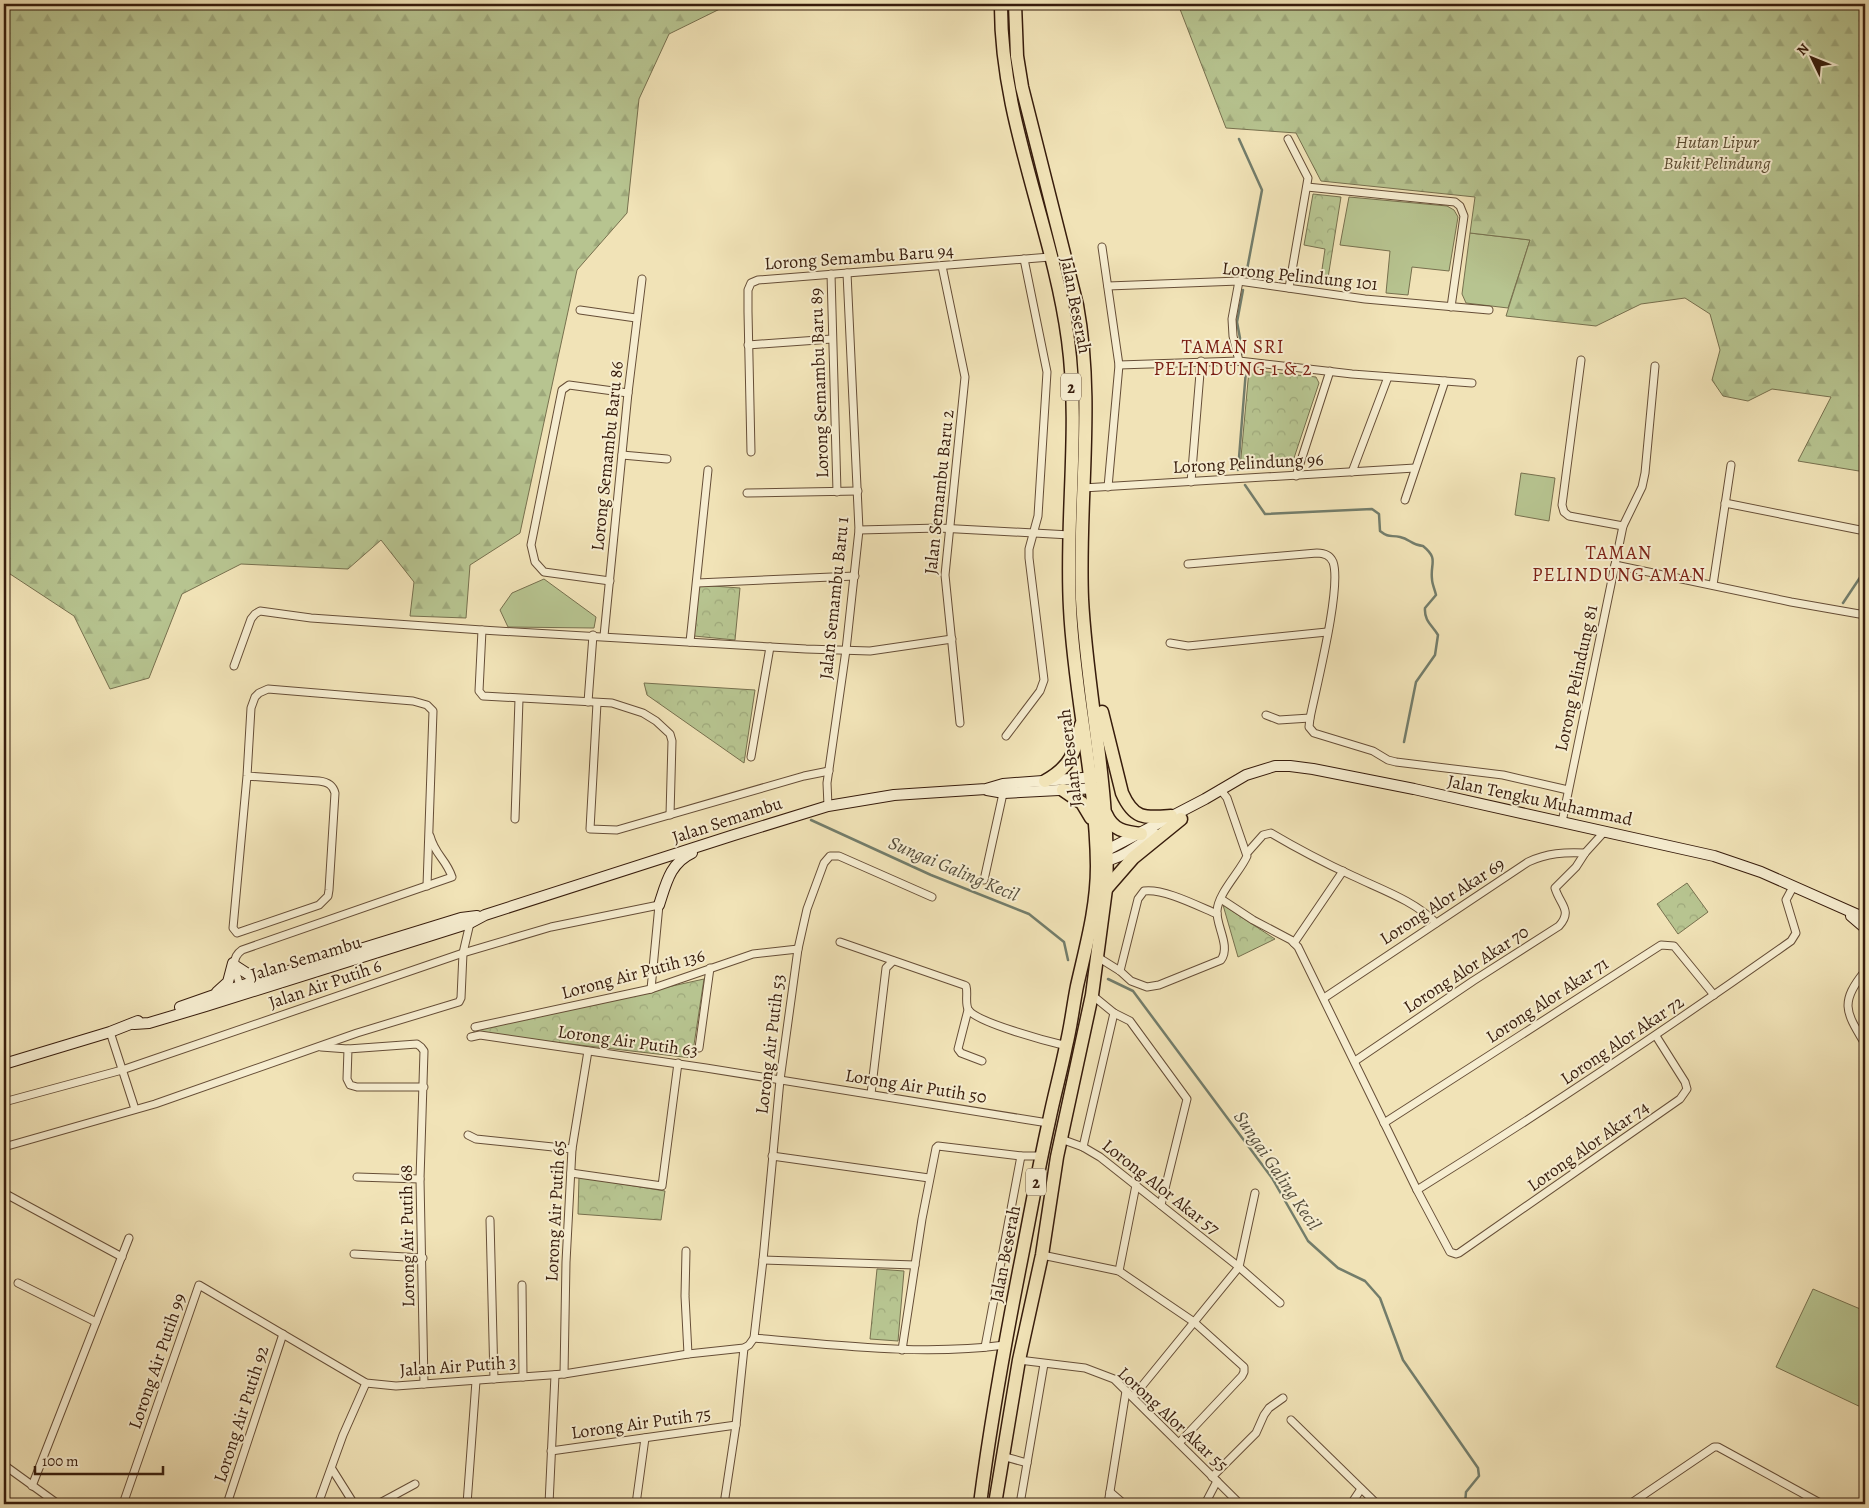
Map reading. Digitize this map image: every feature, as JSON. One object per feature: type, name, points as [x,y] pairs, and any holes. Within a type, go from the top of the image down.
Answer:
[{"type":"highway","name":"Jalan Beserah","points":[[980,1504],[989,1432],[1041,1156],[1067,1046],[1077,988],[1093,917],[1102,856],[1105,812],[1096,783],[1083,716],[1070,609],[1072,439],[1068,340],[1010,90],[1001,28],[1002,4]]},
{"type":"highway","name":"Jalan Beserah","points":[[995,1504],[1018,1360],[1042,1255],[1061,1138],[1092,995],[1106,889],[1102,856],[1095,827],[1096,783],[1081,570],[1085,403],[1082,336],[1022,87],[1017,56],[1015,4]]},
{"type":"highway","points":[[1083,608],[1102,715],[1122,793],[1131,809],[1144,818],[1176,817]]},
{"type":"highway","points":[[1045,781],[1057,774],[1070,760],[1083,716]]},
{"type":"highway","points":[[1063,790],[1086,807],[1095,827]]},
{"type":"highway","points":[[1105,812],[1110,822],[1120,830],[1140,834]]},
{"type":"highway","points":[[1106,889],[1133,858],[1176,817]]},
{"type":"main road","name":"Jalan Tengku Muhammad","points":[[1102,856],[1124,854],[1176,817],[1246,775],[1275,766],[1290,766],[1312,768],[1414,789],[1714,856],[1761,872],[1865,918]]},
{"type":"main road","name":"Jalan Semambu","points":[[1004,788],[1045,781],[1096,783]]},
{"type":"main road","name":"Jalan Semambu","points":[[134,1024],[149,1023],[233,998],[470,923],[485,915],[828,806],[894,795],[1004,788],[1063,790],[1096,783]]},
{"type":"main road","name":"Jalan Tengku Muhammad","points":[[1102,856],[1140,834],[1176,817]]},
{"type":"main road","points":[[660,905],[670,873],[676,864],[685,856],[734,835]]},
{"type":"main road","points":[[1843,909],[1865,928]]},
{"type":"main road","name":"Jalan Semambu","points":[[4,1064],[110,1032],[240,986],[461,918],[485,915]]},
{"type":"main road","points":[[205,999],[228,982],[234,964],[251,976],[275,976]]},
{"type":"main road","points":[[233,998],[240,986],[250,992]]},
{"type":"street","points":[[1288,138],[1308,178],[1289,288]]},
{"type":"street","points":[[1307,187],[1455,202],[1460,206],[1464,216],[1451,307]]},
{"type":"street","points":[[1102,247],[1119,366],[1108,487]]},
{"type":"street","name":"Lorong Semambu Baru 94","points":[[751,452],[748,290],[751,283],[758,280],[1050,257]]},
{"type":"street","points":[[1006,736],[1043,686],[1029,558],[1038,516],[1047,372],[1024,259]]},
{"type":"street","name":"Jalan Semambu Baru 2","points":[[942,266],[964,377],[945,587],[960,723]]},
{"type":"street","name":"Jalan Semambu Baru 1","points":[[828,806],[827,784],[846,650],[859,530],[847,273]]},
{"type":"street","name":"Lorong Semambu Baru 89","points":[[831,274],[838,492]]},
{"type":"street","name":"Lorong Semambu Baru 86","points":[[604,636],[628,393],[642,279]]},
{"type":"street","points":[[1239,281],[1232,319],[1233,336],[1239,361]]},
{"type":"street","name":"Lorong Pelindung 101","points":[[1108,286],[1239,281],[1365,299],[1489,310]]},
{"type":"street","points":[[580,310],[636,318]]},
{"type":"street","points":[[748,346],[832,339]]},
{"type":"street","points":[[1580,360],[1562,505],[1564,512],[1569,516],[1623,526]]},
{"type":"street","points":[[1119,366],[1201,361],[1239,361],[1330,372],[1472,383]]},
{"type":"street","points":[[1191,482],[1201,361]]},
{"type":"street","name":"Lorong Pelindung 81","points":[[1562,822],[1623,526],[1642,487],[1645,473],[1655,366]]},
{"type":"street","points":[[1296,476],[1330,372]]},
{"type":"street","points":[[1352,472],[1388,377]]},
{"type":"street","points":[[1405,500],[1445,381]]},
{"type":"street","points":[[610,581],[544,572],[532,555],[531,545],[561,391],[569,385],[628,393]]},
{"type":"street","points":[[622,455],[667,459]]},
{"type":"street","points":[[1713,585],[1731,465]]},
{"type":"street","name":"Lorong Pelindung 96","points":[[1083,488],[1415,468]]},
{"type":"street","points":[[690,642],[708,470]]},
{"type":"street","name":"Lorong Semambu Baru 89","points":[[747,493],[858,491]]},
{"type":"street","points":[[1726,504],[1865,531]]},
{"type":"street","points":[[859,530],[949,530],[1070,535]]},
{"type":"street","points":[[1188,564],[1317,553],[1325,554],[1333,562],[1334,591],[1309,727],[1314,734],[1374,751],[1388,760],[1396,762],[1503,775],[1568,790]]},
{"type":"street","points":[[1615,565],[1865,615]]},
{"type":"street","points":[[696,583],[855,576]]},
{"type":"street","points":[[234,666],[251,619],[260,611],[311,618],[770,647],[870,651],[952,639]]},
{"type":"street","points":[[482,630],[481,694],[486,697],[612,704],[643,713],[656,721],[670,734],[673,747],[670,815]]},
{"type":"street","points":[[1170,643],[1188,646],[1327,632]]},
{"type":"street","points":[[588,702],[593,635]]},
{"type":"street","points":[[752,757],[770,647]]},
{"type":"street","points":[[247,776],[320,781],[334,787],[329,890],[328,896],[319,906],[237,933],[233,928],[247,776],[251,708],[255,697],[263,690],[424,703],[433,711],[427,886]]},
{"type":"street","points":[[515,819],[519,699]]},
{"type":"street","points":[[597,703],[590,829],[617,830],[804,776],[829,771]]},
{"type":"street","points":[[1266,714],[1279,720],[1310,718]]},
{"type":"street","points":[[984,880],[1004,788]]},
{"type":"street","points":[[1096,956],[1136,984],[1151,986],[1159,985],[1221,960],[1224,955],[1224,946],[1217,914],[1217,905],[1246,858],[1246,853],[1227,798],[1220,789]]},
{"type":"street","points":[[1585,853],[1605,831]]},
{"type":"street","points":[[240,986],[234,957],[242,950],[452,877],[446,863],[434,850],[430,833]]},
{"type":"street","points":[[1246,853],[1263,835],[1271,833],[1299,850],[1403,900],[1436,923]]},
{"type":"street","name":"Lorong Alor Akar 69","points":[[1324,998],[1539,857],[1568,852],[1585,853]]},
{"type":"street","name":"Lorong Alor Akar 70","points":[[1354,1061],[1473,980],[1559,926],[1566,916],[1566,910],[1555,888],[1576,867],[1585,853]]},
{"type":"street","name":"Lorong Air Putih 53","points":[[754,1338],[780,1080],[798,949],[808,908],[824,863],[830,856],[839,856],[932,897]]},
{"type":"street","points":[[1294,943],[1342,871]]},
{"type":"street","name":"Lorong Alor Akar 72","points":[[1417,1190],[1510,1132],[1656,1036],[1791,941],[1796,933],[1786,900],[1793,886]]},
{"type":"street","points":[[1120,971],[1138,899],[1144,891],[1179,898],[1217,914]]},
{"type":"street","points":[[1221,899],[1298,947],[1417,1190]]},
{"type":"street","points":[[651,988],[660,905]]},
{"type":"street","name":"Jalan Air Putih 6","points":[[4,1102],[122,1070],[463,952],[551,927],[660,905]]},
{"type":"street","points":[[4,1148],[135,1109],[459,1002],[461,998],[463,952],[470,923]]},
{"type":"street","points":[[840,942],[966,986],[968,1010],[958,1049],[961,1053],[982,1061]]},
{"type":"street","name":"Lorong Alor Akar 71","points":[[1384,1123],[1661,945],[1674,946],[1714,995]]},
{"type":"street","name":"Lorong Air Putih 136","points":[[475,1027],[651,988],[754,954],[798,949]]},
{"type":"street","points":[[871,1094],[886,968],[893,961]]},
{"type":"street","points":[[700,1048],[710,968]]},
{"type":"street","points":[[1865,972],[1850,993],[1848,1001],[1850,1020],[1865,1044]]},
{"type":"street","points":[[1092,995],[1114,1013],[1130,1021],[1187,1099],[1161,1204]]},
{"type":"street","points":[[968,1010],[972,1014],[1017,1033],[1067,1046]]},
{"type":"street","points":[[1083,1147],[1114,1013]]},
{"type":"street","points":[[110,1032],[135,1109]]},
{"type":"street","name":"Lorong Air Putih 63","points":[[471,1037],[480,1035],[678,1063],[780,1080]]},
{"type":"street","name":"Lorong Alor Akar 74","points":[[1417,1190],[1450,1252],[1459,1253],[1680,1099],[1687,1088],[1685,1082],[1656,1036]]},
{"type":"street","name":"Lorong Air Putih 68","points":[[348,1049],[417,1044],[422,1046],[424,1051],[420,1179],[424,1384]]},
{"type":"street","points":[[318,1047],[348,1049],[348,1082],[357,1087],[424,1087]]},
{"type":"street","name":"Lorong Air Putih 65","points":[[564,1374],[566,1262],[572,1149],[588,1051]]},
{"type":"street","points":[[571,1173],[662,1186],[678,1063]]},
{"type":"street","name":"Lorong Air Putih 50","points":[[780,1080],[1048,1123]]},
{"type":"street","points":[[468,1135],[476,1139],[572,1149]]},
{"type":"street","name":"Lorong Alor Akar 57","points":[[1061,1138],[1083,1147],[1100,1157],[1239,1267],[1280,1303]]},
{"type":"street","points":[[902,1350],[929,1178],[938,1146],[1021,1156],[1041,1156]]},
{"type":"street","points":[[772,1156],[929,1178]]},
{"type":"street","points":[[985,1347],[1021,1156]]},
{"type":"street","points":[[357,1177],[420,1179]]},
{"type":"street","points":[[1119,1271],[1136,1185]]},
{"type":"street","points":[[4,1193],[122,1257]]},
{"type":"street","points":[[1133,1397],[1239,1267],[1255,1193]]},
{"type":"street","points":[[490,1220],[494,1379]]},
{"type":"street","points":[[32,1486],[129,1238]]},
{"type":"street","points":[[686,1251],[685,1296],[688,1354]]},
{"type":"street","points":[[354,1254],[422,1258]]},
{"type":"street","points":[[1042,1255],[1119,1271],[1194,1322],[1244,1367],[1244,1372],[1179,1443]]},
{"type":"street","points":[[763,1260],[915,1265]]},
{"type":"street","points":[[18,1283],[96,1322]]},
{"type":"street","name":"Jalan Air Putih 3","points":[[199,1285],[366,1382],[396,1386],[555,1375],[688,1354],[744,1348]]},
{"type":"street","name":"Lorong Air Putih 99","points":[[123,1504],[199,1285]]},
{"type":"street","points":[[522,1285],[522,1377]]},
{"type":"street","name":"Lorong Air Putih 92","points":[[227,1504],[283,1334]]},
{"type":"street","points":[[724,1504],[736,1425],[744,1348],[754,1338],[902,1350],[936,1350],[1005,1345]]},
{"type":"street","name":"Lorong Alor Akar 55","points":[[1018,1360],[1085,1368],[1114,1379],[1240,1504]]},
{"type":"street","points":[[1020,1504],[1044,1364]]},
{"type":"street","points":[[549,1504],[555,1375]]},
{"type":"street","points":[[467,1504],[476,1381]]},
{"type":"street","points":[[318,1504],[366,1382]]},
{"type":"street","points":[[1108,1504],[1126,1391]]},
{"type":"street","points":[[1205,1504],[1215,1479],[1256,1434],[1270,1408],[1283,1398]]},
{"type":"street","points":[[1291,1420],[1377,1504]]},
{"type":"street","name":"Lorong Air Putih 75","points":[[551,1452],[736,1425]]},
{"type":"street","points":[[636,1504],[645,1438]]},
{"type":"street","points":[[1630,1504],[1718,1446],[1822,1504]]},
{"type":"street","points":[[1002,1456],[1027,1463]]},
{"type":"street","points":[[4,1465],[58,1504]]},
{"type":"street","points":[[332,1469],[354,1504]]},
{"type":"street","points":[[378,1504],[415,1484]]},
{"type":"street","points":[[1351,1504],[1361,1489]]},
{"type":"street","points":[[1110,1492],[1124,1504]]},
{"type":"green space","points":[[4,4],[730,4],[669,34],[639,99],[627,213],[577,270],[520,533],[470,565],[466,618],[410,616],[414,582],[381,540],[348,569],[241,564],[182,594],[149,678],[110,689],[74,616],[4,570]]},
{"type":"green space","name":"Hutan Lipur Bukit Pelindung","points":[[1178,4],[1865,4],[1865,472],[1798,461],[1831,397],[1772,389],[1748,401],[1723,396],[1712,380],[1720,350],[1710,314],[1685,298],[1641,304],[1596,326],[1506,316],[1530,240],[1470,233],[1475,197],[1321,181],[1296,133],[1226,128]]},
{"type":"green space","points":[[1313,194],[1341,197],[1327,284],[1320,283],[1325,249],[1304,245]]},
{"type":"green space","points":[[1349,197],[1447,206],[1454,210],[1458,217],[1449,271],[1412,267],[1408,295],[1386,293],[1390,251],[1340,245]]},
{"type":"green space","points":[[1470,233],[1530,240],[1508,308],[1466,303],[1462,294]]},
{"type":"green space","points":[[1249,370],[1316,377],[1319,383],[1291,467],[1240,468]]},
{"type":"green space","points":[[1521,473],[1555,478],[1549,521],[1515,515]]},
{"type":"green space","points":[[544,579],[596,617],[594,628],[508,627],[500,610],[512,593]]},
{"type":"green space","points":[[699,585],[740,588],[735,640],[694,636]]},
{"type":"green space","points":[[644,683],[755,690],[744,763],[647,695]]},
{"type":"green space","points":[[1687,883],[1708,912],[1678,934],[1657,904]]},
{"type":"green space","points":[[1223,905],[1275,939],[1238,957]]},
{"type":"green space","points":[[704,979],[692,1058],[475,1033],[473,1030]]},
{"type":"green space","points":[[579,1177],[665,1191],[661,1220],[578,1214]]},
{"type":"green space","points":[[877,1269],[904,1271],[898,1341],[870,1339]]},
{"type":"green space","points":[[1813,1289],[1865,1311],[1865,1409],[1776,1367]]},
{"type":"waterway","points":[[1239,139],[1262,190],[1246,275]]},
{"type":"waterway","points":[[1243,290],[1237,322],[1243,354]]},
{"type":"waterway","points":[[1238,470],[1246,370]]},
{"type":"waterway","points":[[1245,485],[1265,514],[1372,509],[1379,514],[1380,531],[1423,546],[1431,554],[1433,561],[1432,581],[1436,595],[1425,608],[1425,612],[1427,620],[1438,635],[1435,655],[1416,682],[1404,742]]},
{"type":"waterway","points":[[1843,603],[1865,570]]},
{"type":"waterway","name":"Sungai Galing Kecil","points":[[811,820],[931,875],[1029,914],[1064,942],[1068,960]]},
{"type":"waterway","name":"Sungai Galing Kecil","points":[[1108,979],[1133,991],[1272,1178],[1308,1241],[1338,1268],[1365,1281],[1380,1298],[1403,1360],[1478,1468],[1479,1476],[1466,1492],[1465,1504]]},
{"type":"district","name":"TAMAN SRI PELINDUNG 1 & 2","points":[[1233,357]]},
{"type":"district","name":"TAMAN PELINDUNG AMAN","points":[[1619,563]]}]
